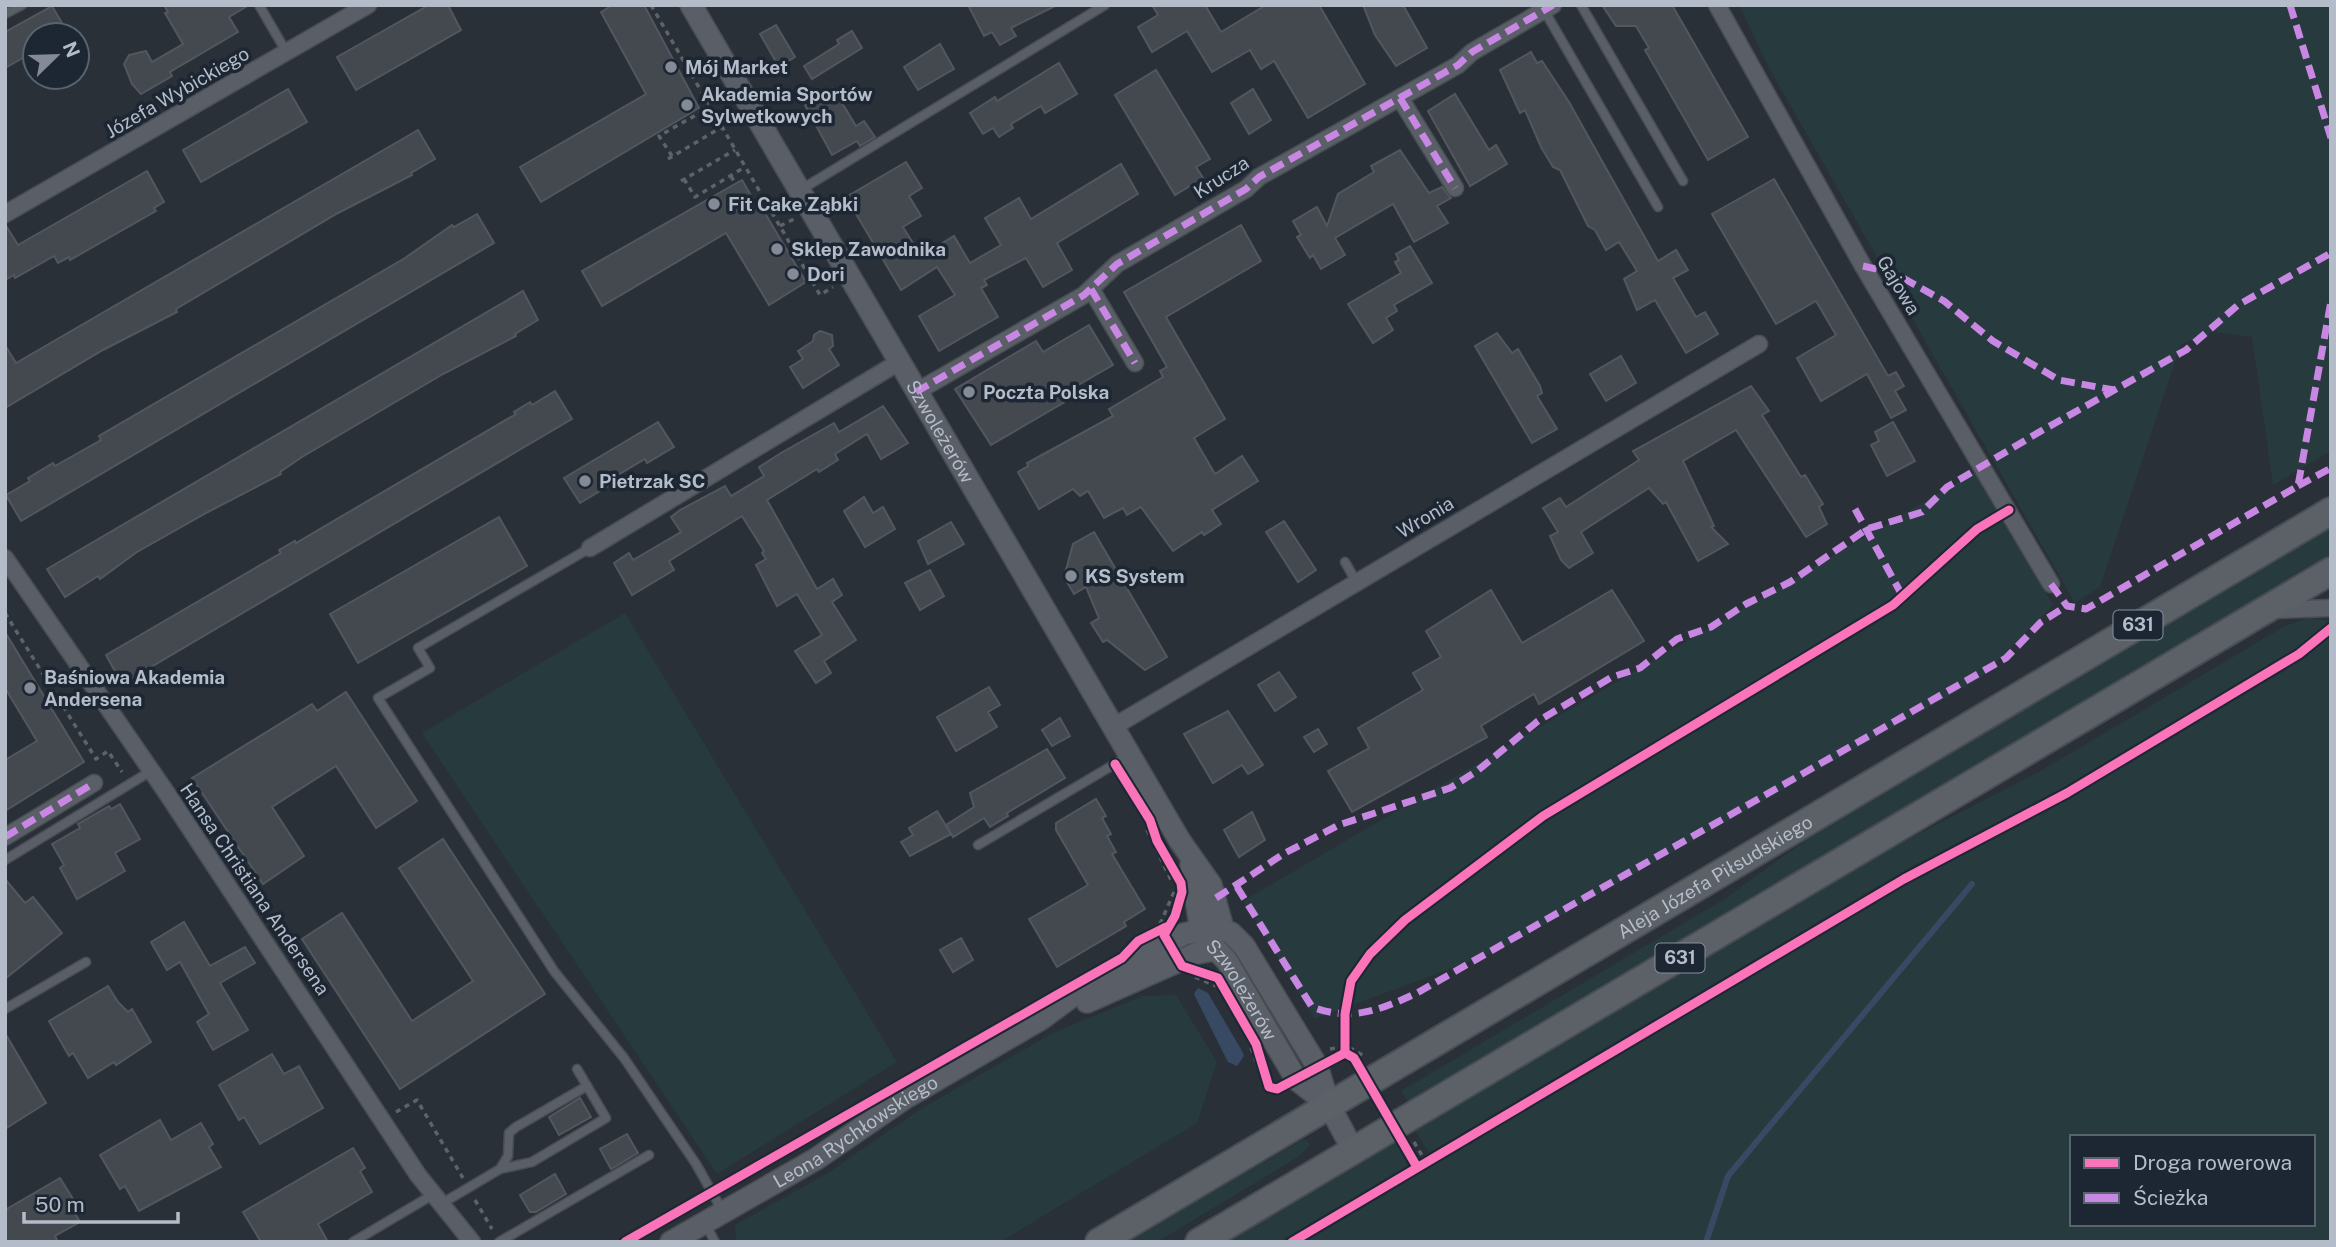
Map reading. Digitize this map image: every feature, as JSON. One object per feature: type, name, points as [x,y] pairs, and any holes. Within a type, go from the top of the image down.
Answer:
[{"type":"main road","name":"Aleja Józefa Piłsudskiego","points":[[1099,1242],[2331,512]]},
{"type":"main road","name":"631","points":[[1199,1242],[1353,1150],[1402,1130],[2331,571]]},
{"type":"street","name":"Józefa Wybickiego","points":[[5,214],[368,5]]},
{"type":"street","name":"Szwoleżerów","points":[[691,5],[1113,727],[1196,855],[1214,891],[1223,929],[1244,946],[1322,1057],[1329,1105],[1353,1150]]},
{"type":"street","name":"Gajowa","points":[[1717,5],[1863,266],[2051,584]]},
{"type":"street","name":"Krucza","points":[[916,392],[1091,289],[1117,264],[1246,189],[1259,177],[1400,98],[1549,8]]},
{"type":"street","points":[[1400,98],[1455,188]]},
{"type":"street","points":[[1091,289],[1135,363]]},
{"type":"street","name":"Wronia","points":[[1113,727],[1759,344]]},
{"type":"street","points":[[590,548],[899,362]]},
{"type":"street","name":"Hansa Christiana Andersena","points":[[5,558],[437,1199],[472,1242]]},
{"type":"street","points":[[2265,611],[2331,608]]},
{"type":"street","points":[[5,837],[94,783]]},
{"type":"street","name":"Szwoleżerów","points":[[1196,855],[1199,929],[1214,950],[1227,961],[1296,1079],[1329,1105]]},
{"type":"street","points":[[1199,929],[1223,929]]},
{"type":"street","name":"Leona Rychłowskiego","points":[[671,1242],[816,1159],[905,1098],[1041,1019],[1073,1008],[1167,941],[1199,929]]},
{"type":"street","name":"Leona Rychłowskiego","points":[[1167,941],[1214,950]]},
{"type":"lane","points":[[5,14],[22,5]]},
{"type":"lane","points":[[260,5],[287,53]]},
{"type":"lane","points":[[799,191],[1105,5]]},
{"type":"lane","points":[[1581,5],[1683,181]]},
{"type":"lane","points":[[1549,8],[1658,207]]},
{"type":"lane","points":[[590,548],[418,648],[430,668],[378,698],[554,971],[624,1058],[696,1164],[723,1212]]},
{"type":"lane","points":[[1345,562],[1357,583]]},
{"type":"lane","points":[[978,845],[1130,755]]},
{"type":"lane","points":[[5,860],[151,771]]},
{"type":"lane","points":[[5,1009],[86,962]]},
{"type":"lane","points":[[353,1242],[500,1169],[532,1162],[606,1118],[577,1069]]},
{"type":"lane","points":[[500,1169],[508,1156],[509,1133],[587,1086]]},
{"type":"lane","points":[[499,1242],[649,1155]]},
{"type":"lane","points":[[704,1222],[715,1242]]},
{"type":"path","points":[[650,5],[820,295],[839,284]]},
{"type":"path","points":[[710,107],[660,136],[670,158],[722,127]]},
{"type":"path","points":[[735,150],[683,180],[695,197],[745,167]]},
{"type":"path","points":[[731,176],[735,183]]},
{"type":"path","points":[[755,205],[764,199]]},
{"type":"path","points":[[780,226],[798,216]]},
{"type":"path","points":[[5,613],[96,759],[108,751],[119,767]]},
{"type":"path","points":[[1150,820],[1157,841],[1181,883],[1182,892],[1167,941],[1182,966],[1218,978],[1224,989]]},
{"type":"path","points":[[1250,1033],[1265,1074]]},
{"type":"path","points":[[1346,1045],[1368,1083]]},
{"type":"path","points":[[1322,1057],[1346,1045]]},
{"type":"path","points":[[1322,1057],[1346,1045]]},
{"type":"path","points":[[1346,1045],[1364,1056]]},
{"type":"path","points":[[1402,1130],[1422,1164]]},
{"type":"path","points":[[1402,1130],[1422,1164]]},
{"type":"green space","points":[[1739,5],[2331,5],[2331,451],[2273,485],[2252,337],[2214,332],[2181,344],[2100,587],[2075,603],[1770,70]]},
{"type":"green space","points":[[1975,472],[2053,605],[1979,679],[1498,951],[1315,1019],[1243,901]]},
{"type":"green space","points":[[2331,527],[2331,557],[1409,1104],[1401,1091],[1723,900],[1813,835]]},
{"type":"green space","points":[[625,613],[897,1062],[717,1174],[422,733]]},
{"type":"green space","points":[[2310,617],[2331,622],[2296,649],[2061,789],[1907,869],[1429,1153],[1415,1130],[1895,846],[2039,772],[2285,626]]},
{"type":"green space","points":[[2331,636],[2331,1242],[1300,1242],[1903,886],[2072,796],[2307,655]]},
{"type":"green space","points":[[1176,995],[1217,1062],[1197,1123],[1000,1242],[736,1242],[735,1225],[828,1173],[919,1110],[1051,1034],[1142,996]]},
{"type":"green space","points":[[1307,1140],[1310,1145],[1298,1157],[1157,1242],[1126,1242],[1300,1141]]},
{"type":"green space","points":[[1398,1141],[1407,1156],[1407,1166],[1279,1242],[1228,1242]]},
{"type":"water","points":[[1198,988],[1208,993],[1242,1051],[1244,1056],[1237,1066],[1228,1062],[1194,994]]},
{"type":"building","points":[[164,5],[249,5],[229,17],[238,32],[170,72],[172,76],[141,94],[132,84],[124,64],[129,55],[146,51],[152,62],[183,44],[165,13],[168,12]]},
{"type":"building","points":[[429,5],[448,5],[461,30],[356,90],[337,57]]},
{"type":"building","points":[[613,5],[644,5],[699,108],[541,202],[520,167],[646,94],[601,12]]},
{"type":"building","points":[[968,5],[1057,5],[1011,28],[1016,36],[1000,45],[992,32],[984,36]]},
{"type":"building","points":[[1152,5],[1205,5],[1221,32],[1266,5],[1319,5],[1365,84],[1308,118],[1274,61],[1261,69],[1250,50],[1212,72],[1187,31],[1152,52],[1138,27],[1158,15]]},
{"type":"building","points":[[1363,5],[1403,5],[1427,48],[1396,66],[1375,35]]},
{"type":"building","points":[[1602,5],[1672,5],[1748,137],[1708,160],[1645,50],[1649,48],[1636,26],[1616,26]]},
{"type":"building","points":[[52,6],[61,21],[25,21]]},
{"type":"building","points":[[21,23],[21,59],[5,68],[5,32]]},
{"type":"building","points":[[776,25],[795,57],[779,67],[760,34]]},
{"type":"building","points":[[852,31],[862,48],[812,79],[804,66],[839,44],[837,40]]},
{"type":"building","points":[[940,44],[954,69],[918,90],[904,67]]},
{"type":"building","points":[[1531,52],[1537,63],[1542,61],[1569,102],[1658,261],[1676,250],[1688,270],[1673,278],[1696,317],[1705,312],[1718,334],[1686,353],[1655,300],[1637,310],[1624,279],[1637,271],[1619,242],[1606,250],[1595,230],[1588,226],[1560,170],[1553,167],[1541,147],[1525,110],[1520,113],[1500,70]]},
{"type":"building","points":[[1059,63],[1077,94],[1045,113],[1041,106],[1011,124],[1013,128],[999,137],[993,128],[983,134],[970,113],[995,97],[997,101]]},
{"type":"building","points":[[1156,70],[1210,159],[1196,167],[1203,178],[1175,195],[1115,95]]},
{"type":"building","points":[[833,88],[856,126],[864,121],[875,137],[860,146],[857,141],[832,155],[805,105]]},
{"type":"building","points":[[288,89],[307,122],[201,182],[183,150]]},
{"type":"building","points":[[1253,89],[1271,120],[1249,134],[1231,103]]},
{"type":"building","points":[[1455,94],[1489,150],[1496,145],[1507,164],[1470,186],[1428,111]]},
{"type":"building","points":[[418,130],[435,159],[411,173],[412,175],[338,213],[176,309],[177,312],[103,350],[5,408],[5,345],[16,363]]},
{"type":"building","points":[[1400,150],[1429,193],[1442,187],[1451,198],[1437,206],[1448,223],[1414,242],[1393,204],[1335,238],[1345,255],[1321,269],[1313,255],[1310,258],[1297,237],[1301,235],[1293,221],[1317,207],[1327,226],[1338,194],[1374,172],[1371,166]]},
{"type":"building","points":[[906,162],[922,188],[909,196],[921,216],[903,227],[921,256],[954,236],[970,263],[1001,245],[985,218],[1019,198],[1031,219],[1121,164],[1138,194],[1057,243],[1072,270],[1043,287],[1026,258],[984,280],[987,285],[981,288],[998,317],[939,351],[919,316],[955,295],[937,267],[901,290],[846,197]]},
{"type":"building","points":[[147,171],[164,202],[154,208],[156,211],[70,260],[69,257],[58,263],[54,256],[15,278],[14,275],[5,280],[5,224],[18,245]]},
{"type":"building","points":[[1774,179],[1888,376],[1896,372],[1904,386],[1895,391],[1906,410],[1891,418],[1867,374],[1821,401],[1797,358],[1836,335],[1816,301],[1776,324],[1712,214]]},
{"type":"building","points":[[742,180],[806,282],[769,305],[726,233],[602,306],[582,271]]},
{"type":"building","points":[[477,214],[494,243],[21,521],[6,495],[30,481],[28,478],[101,440],[99,436],[405,258],[452,225],[454,227]]},
{"type":"building","points":[[1241,225],[1261,261],[1166,317],[1225,419],[1194,438],[1215,474],[1242,456],[1258,481],[1212,510],[1221,524],[1204,535],[1202,532],[1173,551],[1141,507],[1127,515],[1123,508],[1104,518],[1088,491],[1080,496],[1073,489],[1039,509],[1018,472],[1028,466],[1027,463],[1113,416],[1109,409],[1163,377],[1160,371],[1167,367],[1124,292]]},
{"type":"building","points":[[1410,246],[1432,283],[1394,305],[1397,311],[1386,318],[1393,330],[1373,343],[1348,304],[1401,273],[1395,262],[1399,260],[1396,254]]},
{"type":"building","points":[[523,291],[538,320],[515,334],[516,336],[443,374],[302,457],[280,472],[281,474],[137,552],[100,579],[98,576],[65,597],[47,569]]},
{"type":"building","points":[[1089,325],[1113,365],[1066,392],[1070,399],[991,445],[955,389],[1036,341],[1043,352]]},
{"type":"building","points":[[820,331],[832,335],[833,346],[829,349],[839,365],[803,388],[790,367],[803,359],[798,351],[813,341],[814,335]]},
{"type":"building","points":[[1497,333],[1512,353],[1518,349],[1540,386],[1542,393],[1537,396],[1557,429],[1532,443],[1475,346]]},
{"type":"building","points":[[1621,356],[1636,383],[1606,401],[1590,374]]},
{"type":"building","points":[[1751,386],[1769,411],[1762,415],[1801,477],[1805,475],[1823,504],[1819,507],[1827,524],[1806,537],[1736,430],[1683,461],[1714,526],[1711,527],[1728,544],[1698,561],[1666,502],[1663,504],[1649,488],[1581,532],[1593,553],[1569,568],[1561,560],[1550,536],[1558,532],[1543,508],[1560,498],[1566,507],[1639,460],[1633,451]]},
{"type":"building","points":[[555,391],[572,419],[122,684],[106,655],[281,553],[279,550],[295,541],[296,543],[516,414],[514,412],[530,402],[532,405]]},
{"type":"building","points":[[883,406],[908,443],[881,459],[867,434],[835,454],[838,460],[819,472],[817,469],[767,500],[817,589],[833,579],[842,595],[832,602],[856,640],[824,661],[831,673],[816,683],[795,651],[822,635],[797,594],[777,606],[756,565],[766,559],[762,553],[764,551],[742,516],[669,561],[674,570],[632,595],[614,563],[629,553],[633,560],[681,532],[671,517],[680,510],[725,486],[731,496],[764,476],[759,467],[781,453],[834,423],[839,432]]},
{"type":"building","points":[[658,422],[674,447],[647,463],[645,459],[606,482],[608,486],[580,503],[564,478]]},
{"type":"building","points":[[1893,422],[1915,461],[1887,476],[1871,445],[1879,441],[1875,432]]},
{"type":"building","points":[[864,497],[873,513],[883,507],[895,529],[865,547],[844,511]]},
{"type":"building","points":[[499,517],[527,566],[358,663],[330,614]]},
{"type":"building","points":[[1284,521],[1316,570],[1298,582],[1266,532]]},
{"type":"building","points":[[951,522],[964,544],[928,564],[918,541]]},
{"type":"building","points":[[1094,532],[1167,657],[1145,670],[1107,640],[1103,642],[1091,623],[1099,618],[1086,587],[1074,594],[1064,577],[1073,544]]},
{"type":"building","points":[[930,570],[944,596],[920,610],[905,583]]},
{"type":"building","points":[[1491,590],[1522,643],[1612,590],[1644,641],[1539,704],[1534,694],[1481,726],[1487,737],[1352,812],[1328,771],[1369,748],[1358,728],[1423,690],[1413,673],[1441,657],[1426,631]]},
{"type":"building","points":[[5,632],[84,762],[5,811],[5,760],[37,741],[5,688]]},
{"type":"building","points":[[1279,672],[1296,697],[1275,711],[1258,685]]},
{"type":"building","points":[[989,687],[1000,705],[988,712],[997,727],[956,751],[937,717]]},
{"type":"building","points":[[346,692],[417,801],[376,828],[336,766],[272,807],[304,856],[263,884],[192,778],[312,704],[317,711]]},
{"type":"building","points":[[1228,711],[1263,765],[1248,774],[1242,765],[1213,783],[1184,734]]},
{"type":"building","points":[[1060,718],[1070,736],[1052,746],[1042,730]]},
{"type":"building","points":[[1318,729],[1327,744],[1314,752],[1304,737]]},
{"type":"building","points":[[1047,749],[1065,778],[1007,813],[1008,816],[990,827],[984,818],[953,837],[946,825],[974,807],[970,793]]},
{"type":"building","points":[[1096,799],[1106,816],[1102,818],[1111,834],[1107,836],[1116,852],[1112,854],[1145,909],[1124,922],[1126,926],[1057,967],[1029,919],[1088,885],[1056,830],[1056,823]]},
{"type":"building","points":[[120,804],[140,839],[115,853],[125,871],[77,899],[60,868],[64,865],[52,844],[80,828],[78,824],[109,806],[111,809]]},
{"type":"building","points":[[937,811],[951,834],[910,856],[901,842],[913,835],[909,828]]},
{"type":"building","points":[[1252,812],[1265,840],[1239,857],[1224,830]]},
{"type":"building","points":[[443,839],[545,994],[400,1089],[302,939],[342,913],[412,1021],[473,981],[399,868]]},
{"type":"building","points":[[5,879],[25,903],[33,897],[62,933],[5,979]]},
{"type":"building","points":[[184,922],[210,966],[245,947],[255,963],[220,983],[248,1030],[213,1050],[197,1022],[209,1014],[180,962],[167,970],[151,942]]},
{"type":"building","points":[[961,938],[973,960],[953,972],[940,950]]},
{"type":"building","points":[[108,986],[128,1012],[132,1009],[151,1042],[116,1065],[114,1062],[88,1078],[73,1053],[69,1056],[49,1021]]},
{"type":"building","points":[[5,1033],[46,1103],[5,1129]]},
{"type":"building","points":[[272,1054],[284,1074],[299,1066],[323,1108],[260,1144],[244,1117],[239,1120],[219,1085]]},
{"type":"building","points":[[580,1098],[591,1117],[559,1135],[549,1117]]},
{"type":"building","points":[[160,1120],[171,1140],[201,1123],[213,1144],[209,1147],[221,1167],[139,1211],[125,1186],[120,1189],[100,1155]]},
{"type":"building","points":[[627,1134],[638,1153],[611,1169],[600,1149]]},
{"type":"building","points":[[353,1148],[365,1168],[360,1171],[372,1192],[318,1224],[328,1242],[261,1242],[243,1212]]},
{"type":"building","points":[[555,1174],[566,1194],[536,1212],[530,1212],[520,1195]]},
{"type":"building","points":[[60,1178],[73,1199],[68,1202],[80,1222],[55,1236],[58,1242],[5,1242],[5,1210]]},
{"type":"waterway","points":[[1706,1242],[1728,1176],[1972,884]]},
{"type":"marked path","points":[[916,392],[1084,295],[1117,264],[1246,189],[1259,177],[1458,65],[1472,52],[1553,5]]},
{"type":"marked path","points":[[2290,5],[2331,138]]},
{"type":"marked path","points":[[1400,98],[1455,188]]},
{"type":"marked path","points":[[1216,898],[1285,853],[1339,825],[1450,788],[1477,771],[1538,721],[1612,677],[1640,668],[1677,639],[1711,627],[1746,604],[1790,582],[1867,529],[1922,512],[1947,487],[2186,350],[2238,305],[2331,253]]},
{"type":"marked path","points":[[1863,266],[1894,273],[1944,301],[1993,341],[2059,380],[2114,390]]},
{"type":"marked path","points":[[1091,289],[1135,363]]},
{"type":"marked path","points":[[2051,584],[2067,606],[2086,609],[2298,486],[2331,301]]},
{"type":"marked path","points":[[2298,486],[2331,468]]},
{"type":"marked path","points":[[1855,509],[1903,597]]},
{"type":"marked path","points":[[1237,887],[1312,1007],[1340,1014],[1378,1009],[1417,993],[2006,658],[2041,622],[2067,606]]},
{"type":"marked path","points":[[5,837],[94,783]]},
{"type":"cycle path","points":[[1345,1053],[1345,1014],[1351,981],[1370,954],[1405,920],[1543,816],[1893,605],[1977,529],[2009,510]]},
{"type":"cycle path","points":[[1292,1242],[1904,879],[2067,793],[2299,654],[2331,628]]},
{"type":"cycle path","points":[[1115,764],[1150,820],[1157,841],[1181,883],[1182,892],[1175,916],[1164,935],[1182,966],[1218,978],[1256,1044],[1269,1087],[1277,1089],[1345,1053],[1354,1058],[1417,1167]]},
{"type":"cycle path","points":[[625,1242],[1122,958],[1138,941],[1166,927]]},
{"type":"place","name":"Mój Market","points":[[671,67]]},
{"type":"place","name":"Akademia Sportów Sylwetkowych","points":[[687,105]]},
{"type":"place","name":"Fit Cake Ząbki","points":[[714,204]]},
{"type":"place","name":"Sklep Zawodnika","points":[[777,249]]},
{"type":"place","name":"Dori","points":[[793,274]]},
{"type":"place","name":"Poczta Polska","points":[[969,392]]},
{"type":"place","name":"Pietrzak SC","points":[[585,481]]},
{"type":"place","name":"KS System","points":[[1071,576]]},
{"type":"place","name":"Baśniowa Akademia Andersena","points":[[30,688]]}]
